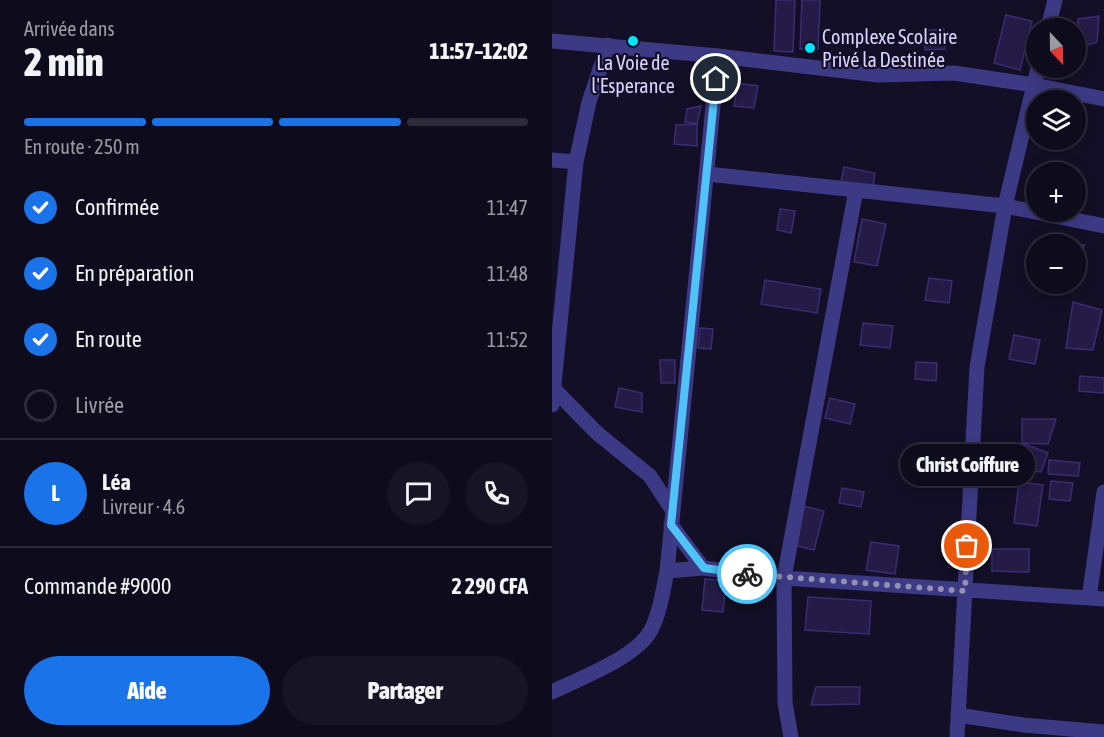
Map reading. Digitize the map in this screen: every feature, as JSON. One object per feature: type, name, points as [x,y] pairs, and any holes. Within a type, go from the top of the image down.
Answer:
[{"type":"street","points":[[1050,18],[1055,0]]},
{"type":"street","points":[[552,40],[718,56],[878,75],[954,73],[1034,85],[1104,99]]},
{"type":"street","points":[[552,405],[576,162],[589,102],[609,45]]},
{"type":"street","points":[[552,692],[611,663],[633,649],[650,632],[658,611],[667,571],[718,56]]},
{"type":"street","points":[[957,737],[977,368],[1005,206],[1036,78]]},
{"type":"street","points":[[552,159],[576,162]]},
{"type":"street","points":[[706,174],[1005,206],[1104,226]]},
{"type":"street","points":[[791,737],[785,703],[784,578],[855,190]]},
{"type":"street","points":[[553,388],[597,433],[651,476],[672,518],[704,568]]},
{"type":"street","points":[[651,476],[676,475]]},
{"type":"street","points":[[667,571],[704,568],[784,578],[1096,598],[1104,492]]},
{"type":"street","points":[[958,715],[1100,733]]},
{"type":"building","points":[[776,0],[795,0],[793,52],[774,51]]},
{"type":"building","points":[[802,0],[820,0],[818,49],[800,49]]},
{"type":"building","points":[[1006,15],[1026,20],[1026,46],[1020,70],[994,63]]},
{"type":"building","points":[[1099,16],[1097,42],[1086,46],[1086,18]]},
{"type":"building","points":[[944,29],[945,49],[925,50],[924,31]]},
{"type":"building","points":[[738,83],[758,86],[754,108],[734,106]]},
{"type":"building","points":[[701,106],[697,124],[685,122],[687,109]]},
{"type":"building","points":[[697,124],[697,146],[674,144],[676,125]]},
{"type":"building","points":[[844,167],[875,173],[873,187],[841,182]]},
{"type":"building","points":[[780,209],[795,211],[791,233],[777,230]]},
{"type":"building","points":[[862,219],[886,224],[877,266],[854,262]]},
{"type":"building","points":[[929,278],[952,281],[949,303],[925,300]]},
{"type":"building","points":[[765,280],[821,289],[817,313],[761,304]]},
{"type":"building","points":[[1073,302],[1102,310],[1093,350],[1066,348]]},
{"type":"building","points":[[863,323],[893,326],[890,348],[860,345]]},
{"type":"building","points":[[700,328],[713,329],[711,349],[698,348]]},
{"type":"building","points":[[1014,335],[1040,340],[1035,364],[1009,359]]},
{"type":"building","points":[[660,360],[675,360],[675,383],[661,383]]},
{"type":"building","points":[[916,362],[937,363],[936,381],[915,379]]},
{"type":"building","points":[[1080,376],[1104,378],[1104,393],[1079,391]]},
{"type":"building","points":[[619,388],[642,393],[642,412],[615,407]]},
{"type":"building","points":[[830,398],[855,404],[850,424],[825,418]]},
{"type":"building","points":[[1022,419],[1056,419],[1048,444],[1022,443]]},
{"type":"building","points":[[1022,443],[1048,453],[1041,472],[1020,470]]},
{"type":"building","points":[[1049,460],[1080,463],[1078,476],[1048,474]]},
{"type":"building","points":[[1051,481],[1073,483],[1070,501],[1049,499]]},
{"type":"building","points":[[1019,482],[1043,485],[1037,526],[1014,523]]},
{"type":"building","points":[[842,488],[864,492],[861,507],[839,503]]},
{"type":"building","points":[[803,506],[824,511],[814,550],[793,545]]},
{"type":"building","points":[[871,542],[899,546],[895,574],[866,570]]},
{"type":"building","points":[[992,549],[1029,549],[1029,572],[992,571]]},
{"type":"building","points":[[705,579],[726,581],[723,612],[702,610]]},
{"type":"building","points":[[808,597],[871,601],[869,634],[805,630]]},
{"type":"building","points":[[816,687],[860,687],[859,704],[811,705]]},
{"type":"way so far","points":[[747,574],[965,591],[967,546]]},
{"type":"place","name":"La Voie de l'Esperance","points":[[633,41]]},
{"type":"place","name":"Complexe Scolaire Privé la Destinée","points":[[810,48]]},
{"type":"place","name":"Christ Coiffure","points":[[967,546]]},
{"type":"route","points":[[716,79],[671,525],[704,568],[747,574]]}]
